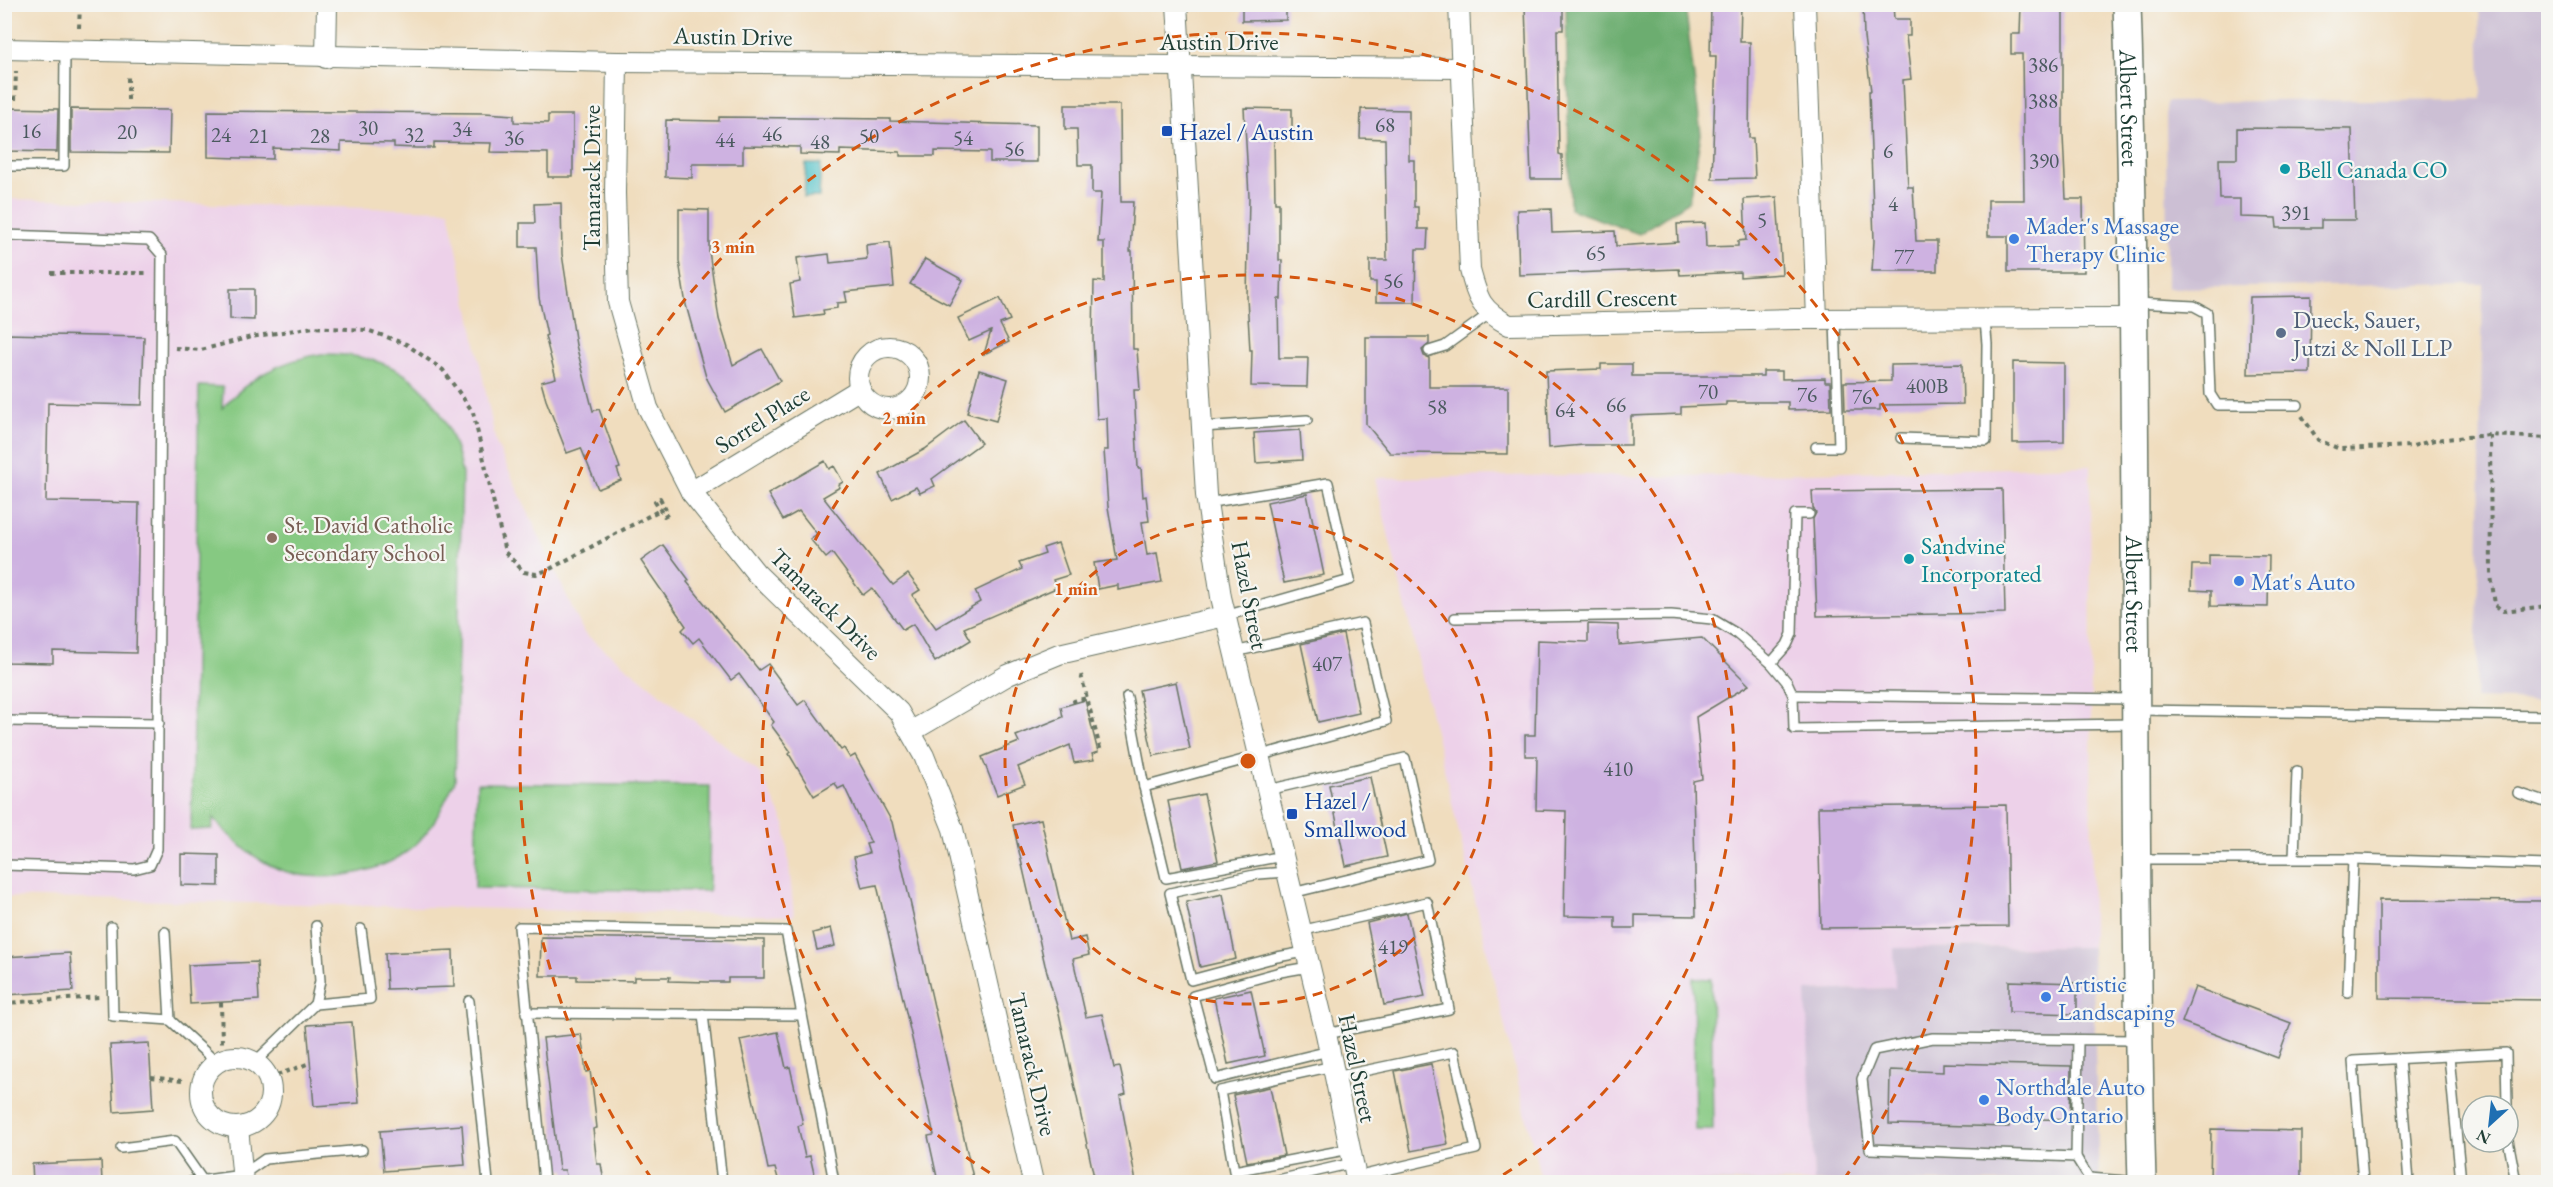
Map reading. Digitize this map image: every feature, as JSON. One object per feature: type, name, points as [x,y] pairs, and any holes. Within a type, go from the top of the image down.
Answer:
[{"type":"street","points":[[326,58],[327,4]]},
{"type":"street","name":"Hazel Street","points":[[1177,4],[1207,503],[1225,616],[1331,1057],[1354,1168]]},
{"type":"street","points":[[1459,4],[1470,270],[1477,297],[1489,314]]},
{"type":"street","points":[[1805,4],[1826,319]]},
{"type":"street","name":"Albert Street","points":[[2127,4],[2135,311],[2135,711],[2138,1040],[2142,1182]]},
{"type":"street","name":"Austin Drive","points":[[4,49],[326,58],[617,62],[1461,68]]},
{"type":"street","name":"Tamarack Drive","points":[[617,62],[615,193],[618,302],[648,408],[691,492],[756,573],[899,712],[912,731],[953,829],[1033,1182]]},
{"type":"street","name":"Cardill Crescent","points":[[1489,314],[1509,325],[1826,319],[1985,320],[2135,311]]},
{"type":"street","name":"Sorrel Place","points":[[691,492],[860,389]]},
{"type":"street","points":[[912,731],[1008,675],[1059,654],[1225,616]]},
{"type":"street","points":[[231,1057],[255,1062],[266,1072],[271,1087],[271,1099],[260,1117],[250,1124],[238,1127],[218,1122],[209,1114],[201,1097],[207,1071],[216,1062],[231,1057]]},
{"type":"street","points":[[238,1127],[243,1178]]},
{"type":"lane","points":[[4,166],[63,166],[65,51]]},
{"type":"lane","points":[[4,235],[149,240],[162,255],[163,348],[157,849],[150,865],[134,869],[4,865]]},
{"type":"lane","points":[[2135,311],[2194,306],[2207,313],[2210,394],[2217,405],[2298,405]]},
{"type":"lane","points":[[1429,351],[1445,346],[1489,314]]},
{"type":"lane","points":[[1816,447],[1839,447],[1826,319]]},
{"type":"lane","points":[[1901,438],[1986,441],[1987,344],[1985,320]]},
{"type":"lane","points":[[1202,427],[1307,420]]},
{"type":"lane","points":[[1207,503],[1328,483],[1350,580],[1225,616]]},
{"type":"lane","points":[[1771,663],[1787,645],[1792,634],[1795,514],[1809,514]]},
{"type":"lane","points":[[1455,618],[1701,616],[1737,634],[1771,663],[1787,682],[1793,695],[1794,729],[2135,711]]},
{"type":"lane","points":[[1144,787],[1386,721],[1363,623],[1234,652]]},
{"type":"lane","points":[[1793,695],[2135,711],[2548,716]]},
{"type":"lane","points":[[1127,697],[1144,787],[1167,878],[1285,864]]},
{"type":"lane","points":[[4,721],[159,723]]},
{"type":"lane","points":[[1268,790],[1405,758],[1428,860],[1292,893]]},
{"type":"lane","points":[[2294,858],[2296,771]]},
{"type":"lane","points":[[2518,793],[2548,803]]},
{"type":"lane","points":[[2137,860],[2294,858],[2548,865]]},
{"type":"lane","points":[[2348,992],[2353,859]]},
{"type":"lane","points":[[1285,864],[1259,874],[1170,893],[1191,980],[1277,957],[1307,960]]},
{"type":"lane","points":[[1300,931],[1427,902],[1449,1009],[1331,1057],[1220,1091],[1234,1171],[1354,1168]]},
{"type":"lane","points":[[255,1062],[315,1004],[320,981],[316,926]]},
{"type":"lane","points":[[111,927],[113,1016],[170,1020],[216,1062]]},
{"type":"lane","points":[[544,1182],[519,927],[786,931],[834,1182]]},
{"type":"lane","points":[[315,1004],[370,999],[361,929]]},
{"type":"lane","points":[[165,932],[170,1020]]},
{"type":"lane","points":[[1269,1182],[1476,1149],[1454,1052],[1331,1057],[1215,1079],[1193,996],[1280,972],[1307,960]]},
{"type":"lane","points":[[469,1001],[488,1182]]},
{"type":"lane","points":[[526,1013],[802,1015]]},
{"type":"lane","points":[[703,1014],[722,1182]]},
{"type":"lane","points":[[2076,1157],[1870,1149],[1862,1079],[1874,1050],[1933,1038],[2138,1040]]},
{"type":"lane","points":[[2078,1041],[2076,1157],[2089,1178],[2142,1182]]},
{"type":"lane","points":[[2363,1182],[2353,1061],[2505,1053],[2507,1094]]},
{"type":"lane","points":[[2449,1056],[2461,1182]]},
{"type":"lane","points":[[2399,1058],[2409,1182]]},
{"type":"lane","points":[[121,1148],[175,1141],[203,1181]]},
{"type":"lane","points":[[191,1182],[243,1178],[266,1159],[362,1150]]},
{"type":"lane","points":[[2511,1154],[2516,1182]]},
{"type":"path","points":[[79,28],[80,4]]},
{"type":"path","points":[[15,100],[16,71]]},
{"type":"path","points":[[128,73],[128,100]]},
{"type":"path","points":[[51,273],[147,273],[147,284]]},
{"type":"path","points":[[163,348],[201,350],[280,332],[314,327],[367,330],[406,344],[443,370],[472,412],[505,552],[524,572],[536,574],[548,570],[660,510]]},
{"type":"path","points":[[2298,405],[2308,429],[2318,440],[2340,449],[2413,446],[2434,440],[2490,435],[2548,438]]},
{"type":"path","points":[[2490,435],[2491,575],[2494,605],[2503,611],[2548,606]]},
{"type":"path","points":[[1081,675],[1101,752]]},
{"type":"path","points":[[1075,703],[1074,701],[1087,698]]},
{"type":"path","points":[[4,1002],[90,998]]},
{"type":"path","points":[[220,1002],[222,1043]]},
{"type":"path","points":[[277,1075],[310,1063]]},
{"type":"path","points":[[151,1077],[182,1081]]},
{"type":"shaded area","points":[[2479,5],[2548,5],[2548,701],[2476,699],[2483,284],[2167,288],[2166,102],[2481,99]]},
{"type":"shaded area","name":"St. David Catholic Secondary School","points":[[5,199],[449,210],[496,443],[584,633],[761,774],[785,824],[794,916],[5,897]]},
{"type":"shaded area","points":[[2090,466],[2092,947],[1895,948],[1895,988],[1807,991],[1814,1182],[1541,1179],[1375,478],[1583,475],[1648,477]]},
{"type":"shaded area","points":[[2092,947],[2099,1182],[1814,1182],[1806,991],[1895,988],[1894,948]]},
{"type":"shaded area","points":[[1541,1179],[1814,1182],[1542,1182]]},
{"type":"green space","points":[[1566,5],[1685,5],[1701,134],[1689,201],[1639,234],[1570,209]]},
{"type":"green space","points":[[321,354],[351,356],[376,361],[398,370],[417,384],[433,401],[445,421],[455,446],[462,474],[455,781],[431,827],[405,853],[388,863],[361,872],[316,877],[278,869],[261,861],[229,835],[213,818],[212,829],[191,830],[199,386],[223,387],[222,408],[244,387],[267,372],[292,361]]},
{"type":"green space","points":[[477,783],[710,786],[709,891],[475,888]]},
{"type":"green space","points":[[1693,978],[1711,979],[1713,1130],[1695,1130]]},
{"type":"water","points":[[806,164],[821,164],[819,197],[804,197]]},
{"type":"building","points":[[1242,4],[1286,4],[1286,20],[1242,21]]},
{"type":"building","points":[[1563,4],[1563,30],[1557,30],[1559,154],[1562,155],[1562,179],[1531,179],[1525,6]]},
{"type":"building","points":[[1711,4],[1741,4],[1740,42],[1750,42],[1749,138],[1753,138],[1755,178],[1712,179],[1716,56],[1710,56]]},
{"type":"building","points":[[1863,4],[1893,4],[1894,19],[1910,19],[1910,36],[1906,36],[1911,79],[1903,80],[1908,187],[1913,187],[1916,241],[1937,241],[1937,271],[1872,271],[1874,241],[1869,91],[1871,91],[1864,37]]},
{"type":"building","points":[[2021,4],[2063,4],[2063,136],[2066,199],[2083,199],[2084,272],[2008,272],[2008,236],[1988,236],[1988,200],[2024,200],[2022,54],[2011,54],[2011,34],[2020,34]]},
{"type":"building","points":[[1065,105],[1120,105],[1121,202],[1133,202],[1130,251],[1132,251],[1133,349],[1137,349],[1140,390],[1134,390],[1138,468],[1141,468],[1143,497],[1146,496],[1149,521],[1142,522],[1147,555],[1157,553],[1162,582],[1118,590],[1118,585],[1098,589],[1094,563],[1117,560],[1108,507],[1104,450],[1108,450],[1107,418],[1097,419],[1093,339],[1094,281],[1104,282],[1104,242],[1098,242],[1101,193],[1092,193],[1092,165],[1078,165],[1077,129],[1065,129]]},
{"type":"building","points":[[4,108],[58,109],[57,152],[4,151]]},
{"type":"building","points":[[1244,108],[1292,109],[1292,136],[1274,135],[1275,203],[1279,203],[1279,260],[1282,260],[1281,299],[1278,299],[1279,358],[1308,358],[1307,387],[1251,386],[1252,350],[1250,350],[1247,298],[1249,196]]},
{"type":"building","points":[[71,109],[170,110],[169,153],[71,152]]},
{"type":"building","points":[[1361,109],[1409,110],[1409,160],[1414,160],[1414,207],[1418,207],[1418,229],[1428,229],[1427,249],[1416,249],[1415,302],[1376,302],[1376,282],[1370,282],[1370,260],[1387,260],[1385,139],[1360,138]]},
{"type":"building","points":[[208,111],[485,113],[514,115],[514,122],[548,123],[548,115],[573,115],[573,177],[548,177],[548,153],[490,152],[491,143],[434,142],[434,148],[417,148],[394,147],[394,143],[341,142],[341,151],[273,148],[273,159],[208,157]]},
{"type":"building","points":[[719,117],[890,119],[890,121],[1037,125],[1037,162],[990,162],[990,152],[935,151],[935,156],[900,156],[900,152],[840,150],[840,155],[800,154],[800,147],[743,146],[743,164],[692,164],[692,178],[665,177],[666,120],[719,121]]},
{"type":"building","name":"Bell Canada CO","points":[[2237,128],[2352,129],[2355,220],[2321,220],[2321,228],[2277,228],[2276,218],[2240,217],[2240,199],[2220,199],[2219,159],[2237,159]]},
{"type":"building","points":[[1777,197],[1782,274],[1740,277],[1740,272],[1680,275],[1679,269],[1519,275],[1517,210],[1551,209],[1552,233],[1615,231],[1616,246],[1678,242],[1677,224],[1705,223],[1706,247],[1738,246],[1738,241],[1746,240],[1744,199]]},
{"type":"building","points":[[561,203],[562,254],[576,345],[593,411],[599,409],[620,468],[617,469],[621,480],[598,489],[581,448],[567,453],[546,400],[541,382],[556,378],[545,336],[547,335],[539,298],[536,247],[520,247],[520,223],[535,223],[534,204]]},
{"type":"building","points":[[679,209],[709,210],[709,251],[719,319],[733,365],[762,349],[780,381],[725,412],[706,377],[686,305],[679,261]]},
{"type":"building","points":[[890,242],[894,287],[845,292],[847,302],[837,303],[837,308],[823,310],[824,314],[795,318],[790,284],[800,282],[797,258],[829,254],[830,263],[867,259],[866,245]]},
{"type":"building","points":[[925,259],[963,280],[949,305],[910,284]]},
{"type":"building","points":[[230,289],[254,289],[254,320],[230,319]]},
{"type":"building","points":[[2311,296],[2310,373],[2248,374],[2250,297]]},
{"type":"building","points":[[1000,298],[1010,320],[1000,324],[1009,342],[984,354],[991,331],[969,341],[958,318]]},
{"type":"building","points":[[4,334],[144,337],[142,405],[48,403],[46,501],[139,503],[136,653],[53,651],[53,663],[4,662]]},
{"type":"building","points":[[1366,337],[1429,337],[1429,344],[1422,350],[1424,356],[1429,358],[1429,387],[1508,387],[1508,454],[1390,453],[1366,424]]},
{"type":"building","points":[[2013,362],[2064,363],[2064,442],[2013,443]]},
{"type":"building","points":[[1601,364],[1632,364],[1632,376],[1763,376],[1763,371],[1782,371],[1782,379],[1825,378],[1825,382],[1830,382],[1831,409],[1788,410],[1788,402],[1726,402],[1726,405],[1681,407],[1681,414],[1631,416],[1631,445],[1549,448],[1546,371],[1601,369]]},
{"type":"building","points":[[1962,364],[1963,404],[1880,405],[1880,410],[1845,410],[1844,382],[1891,381],[1891,365]]},
{"type":"building","points":[[979,370],[1008,379],[996,421],[967,413]]},
{"type":"building","points":[[964,420],[981,443],[932,479],[935,486],[920,493],[916,487],[892,499],[880,474],[925,449]]},
{"type":"building","points":[[1300,430],[1302,460],[1256,463],[1254,433]]},
{"type":"building","points":[[825,461],[829,469],[834,466],[843,482],[838,485],[840,487],[823,497],[893,585],[908,574],[920,590],[912,595],[936,628],[980,602],[975,591],[1022,569],[1019,563],[1045,554],[1043,548],[1058,543],[1069,575],[1053,580],[1056,588],[964,628],[971,640],[935,662],[913,624],[903,630],[872,588],[863,595],[832,553],[826,558],[810,539],[817,534],[799,511],[783,520],[768,494]]},
{"type":"building","name":"Sandvine Incorporated","points":[[2002,489],[2005,613],[1817,616],[1813,519],[1816,513],[1813,508],[1812,491]]},
{"type":"building","points":[[1307,494],[1324,575],[1284,583],[1267,502]]},
{"type":"building","points":[[663,545],[689,580],[687,582],[759,670],[768,664],[798,705],[805,700],[841,750],[844,748],[850,758],[855,755],[892,822],[974,1182],[938,1182],[928,1136],[934,1135],[877,885],[862,888],[854,857],[869,853],[866,844],[871,843],[844,786],[838,789],[835,783],[814,796],[789,754],[791,752],[771,725],[774,722],[739,674],[731,680],[699,638],[693,643],[682,630],[686,626],[641,561]]},
{"type":"building","points":[[2209,555],[2269,556],[2268,607],[2211,606],[2211,591],[2191,590],[2192,565],[2209,565]]},
{"type":"building","points":[[1588,624],[1618,625],[1619,645],[1702,638],[1749,685],[1696,717],[1702,779],[1693,781],[1696,916],[1635,915],[1635,928],[1615,928],[1615,917],[1564,916],[1566,811],[1536,810],[1537,756],[1525,756],[1525,735],[1535,735],[1537,640],[1588,642]]},
{"type":"building","points":[[1343,634],[1359,713],[1318,722],[1301,644]]},
{"type":"building","points":[[1176,682],[1190,749],[1153,756],[1139,690]]},
{"type":"building","points":[[1085,700],[1098,752],[1092,754],[1094,760],[1074,763],[1070,745],[1018,767],[1025,784],[997,795],[982,757],[1019,742],[1016,736],[1063,717],[1061,707]]},
{"type":"building","points":[[1370,777],[1387,857],[1346,866],[1329,785]]},
{"type":"building","points":[[1204,794],[1218,861],[1182,868],[1168,801]]},
{"type":"building","points":[[2006,805],[2008,926],[1821,928],[1818,807]]},
{"type":"building","points":[[1041,819],[1069,941],[1085,937],[1089,955],[1073,959],[1086,1017],[1102,1014],[1114,1068],[1120,1067],[1126,1094],[1120,1096],[1136,1182],[1095,1182],[1059,1013],[1045,965],[1013,825]]},
{"type":"building","points":[[181,854],[219,855],[219,886],[181,885]]},
{"type":"building","points":[[1223,894],[1236,959],[1200,967],[1186,902]]},
{"type":"building","points":[[2379,900],[2548,901],[2548,1000],[2379,998]]},
{"type":"building","points":[[1407,913],[1425,997],[1384,1005],[1367,923]]},
{"type":"building","points":[[831,928],[835,946],[817,950],[813,933]]},
{"type":"building","points":[[541,937],[764,940],[764,978],[728,978],[728,982],[707,982],[669,981],[670,977],[634,977],[634,981],[577,980],[577,976],[540,976]]},
{"type":"building","points":[[453,950],[454,987],[387,989],[385,953]]},
{"type":"building","points":[[70,953],[73,991],[5,995],[4,957]]},
{"type":"building","points":[[257,962],[259,1000],[190,1004],[188,965]]},
{"type":"building","points":[[2009,981],[2077,983],[2077,1014],[2009,1012]]},
{"type":"building","points":[[2195,987],[2291,1023],[2278,1058],[2182,1022]]},
{"type":"building","points":[[1251,990],[1265,1056],[1228,1064],[1214,998]]},
{"type":"building","points":[[352,1022],[359,1103],[314,1106],[307,1025]]},
{"type":"building","points":[[778,1032],[786,1068],[790,1067],[803,1124],[798,1126],[805,1157],[810,1156],[815,1178],[810,1179],[811,1182],[779,1182],[775,1168],[768,1169],[740,1040]]},
{"type":"building","points":[[581,1034],[586,1072],[590,1071],[593,1092],[597,1128],[593,1129],[597,1164],[601,1164],[604,1182],[567,1182],[565,1170],[559,1170],[543,1038]]},
{"type":"building","points":[[149,1043],[153,1109],[114,1112],[110,1045]]},
{"type":"building","points":[[1943,1063],[2071,1066],[2070,1120],[2010,1118],[2009,1127],[1889,1124],[1890,1070],[1943,1072]]},
{"type":"building","points":[[1431,1064],[1448,1144],[1411,1151],[1395,1071]]},
{"type":"building","points":[[1270,1087],[1284,1155],[1247,1162],[1233,1095]]},
{"type":"building","points":[[462,1125],[465,1165],[384,1171],[380,1131]]},
{"type":"building","points":[[2211,1129],[2301,1131],[2301,1182],[2210,1182]]},
{"type":"building","points":[[101,1161],[102,1182],[33,1182],[32,1164]]},
{"type":"place","name":"Hazel / Austin","points":[[1167,131]]},
{"type":"place","name":"Bell Canada CO","points":[[2285,169]]},
{"type":"place","name":"Mader's Massage Therapy Clinic","points":[[2014,239]]},
{"type":"place","name":"Dueck, Sauer, Jutzi & Noll LLP","points":[[2281,333]]},
{"type":"place","name":"St. David Catholic Secondary School","points":[[272,538]]},
{"type":"place","name":"Sandvine Incorporated","points":[[1909,559]]},
{"type":"place","name":"Mat's Auto","points":[[2239,581]]},
{"type":"place","name":"Hazel / Smallwood","points":[[1292,814]]},
{"type":"place","name":"Artistic Landscaping","points":[[2046,997]]},
{"type":"place","name":"Northdale Auto Body Ontario","points":[[1984,1100]]}]
